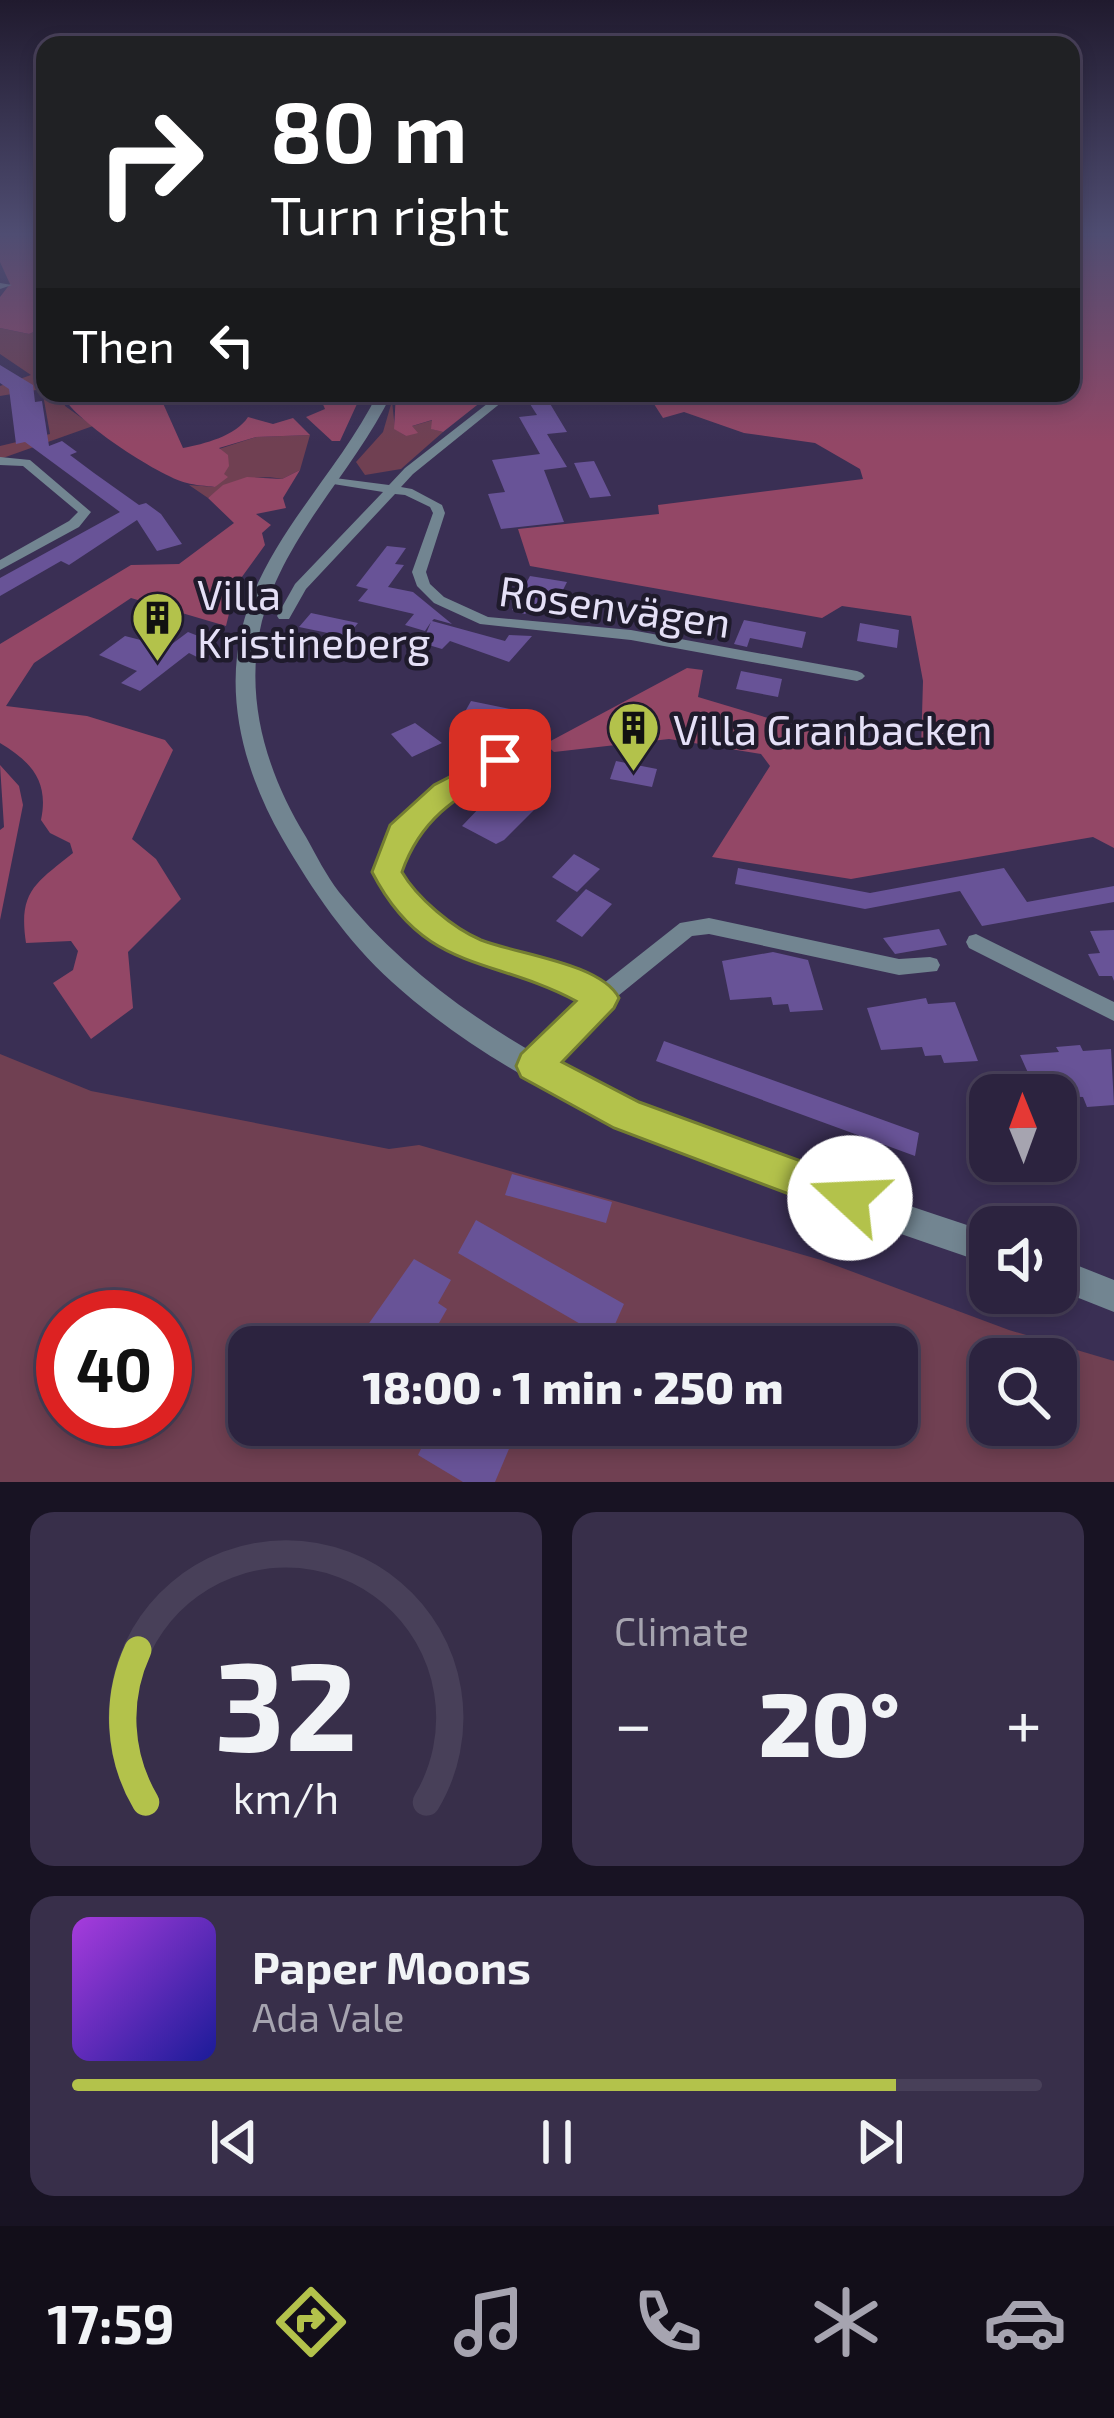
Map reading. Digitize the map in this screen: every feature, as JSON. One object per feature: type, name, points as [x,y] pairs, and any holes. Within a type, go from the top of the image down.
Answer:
[{"type":"street","points":[[381,402],[281,553],[251,626],[244,693],[248,724],[268,791],[312,874],[372,944],[465,1024],[534,1066],[628,1115],[969,1241]]},
{"type":"street","points":[[284,616],[301,587],[392,489],[440,442],[496,402]]},
{"type":"street","points":[[0,461],[26,463],[85,512],[74,524],[0,566]]},
{"type":"street","name":"Rosenvägen","points":[[331,479],[392,489],[436,505],[439,513],[418,572],[424,586],[459,612],[520,627],[631,635],[857,676]]},
{"type":"street","points":[[517,760],[500,760],[444,792],[401,833],[387,872],[401,898],[467,949],[567,980],[602,998]]},
{"type":"street","points":[[534,1066],[602,998],[687,929],[709,926],[899,967],[931,965]]},
{"type":"street","points":[[976,942],[1114,1012]]},
{"type":"street","points":[[1077,1281],[1114,1296]]},
{"type":"shaded area","points":[[0,303],[36,303],[36,331],[29,334],[0,328]]},
{"type":"shaded area","points":[[1080,303],[1114,303],[1114,848],[1093,837],[851,879],[712,857],[770,766],[761,754],[669,739],[554,752],[545,744],[687,668],[703,670],[698,697],[808,730],[921,749],[923,681],[911,616],[842,606],[822,618],[530,566],[518,529],[659,514],[658,505],[863,479],[860,469],[815,443],[744,433],[684,412],[663,418],[654,404],[644,402],[1080,402]]},
{"type":"shaded area","points":[[0,328],[29,334],[36,331],[36,390],[0,396],[0,386],[31,375],[0,354]]},
{"type":"shaded area","points":[[44,402],[64,402],[93,426],[0,459],[0,446],[50,434]]},
{"type":"shaded area","points":[[162,402],[183,448],[228,434],[248,417],[273,424],[293,418],[310,435],[256,437],[219,448],[228,455],[224,474],[228,477],[215,487],[157,470],[117,445],[68,404]]},
{"type":"shaded area","points":[[322,402],[358,402],[340,441],[332,441],[306,417],[325,409]]},
{"type":"shaded area","points":[[392,402],[395,429],[406,436],[409,427],[433,420],[432,429],[443,432],[401,469],[365,475],[356,462],[383,432]]},
{"type":"shaded area","points":[[396,402],[481,402],[443,432],[431,429],[432,420],[412,426],[418,433],[406,436],[394,429]]},
{"type":"shaded area","points":[[310,435],[300,470],[282,479],[243,480],[208,498],[189,485],[215,487],[226,469],[219,449],[256,437]]},
{"type":"shaded area","points":[[300,470],[283,498],[286,508],[256,514],[271,525],[262,533],[265,545],[236,585],[226,626],[131,598],[34,663],[6,706],[87,716],[165,740],[173,750],[132,839],[156,859],[181,899],[128,952],[133,1008],[91,1039],[53,983],[73,970],[78,951],[71,941],[26,943],[25,911],[33,890],[73,853],[70,843],[50,833],[41,820],[42,795],[36,774],[0,743],[0,644],[131,565],[179,564],[234,523],[208,498],[223,485],[247,477],[282,479]]},
{"type":"shaded area","points":[[0,765],[19,786],[23,805],[0,920],[0,830],[4,827]]},
{"type":"shaded area","points":[[0,1054],[91,1091],[389,1149],[419,1145],[821,1260],[1036,1338],[969,1338],[969,1446],[1077,1446],[1077,1350],[1114,1361],[1114,1482],[0,1482]]},
{"type":"building","points":[[0,365],[33,385],[35,402],[42,402],[49,446],[62,441],[77,452],[70,455],[139,505],[146,503],[161,514],[182,544],[157,551],[137,520],[69,565],[61,561],[0,596],[0,578],[120,512],[25,442],[16,444],[9,389],[0,383]]},
{"type":"building","points":[[549,402],[567,432],[547,434],[567,467],[544,470],[564,522],[501,529],[488,494],[505,492],[492,460],[540,454],[519,417],[537,415],[530,404]]},
{"type":"building","points":[[594,461],[611,496],[590,498],[574,463]]},
{"type":"building","points":[[387,546],[406,548],[395,564],[404,565],[388,587],[413,592],[452,624],[432,621],[505,641],[509,635],[532,636],[509,662],[450,641],[442,649],[422,643],[431,622],[425,631],[405,625],[414,614],[358,601],[368,589],[356,586]]},
{"type":"building","points":[[530,576],[567,582],[558,600],[543,597],[525,614],[512,610]]},
{"type":"building","points":[[311,613],[358,623],[347,637],[299,627]]},
{"type":"building","points":[[744,620],[806,632],[802,648],[750,638],[747,647],[734,644]]},
{"type":"building","points":[[860,623],[899,630],[897,648],[857,641]]},
{"type":"building","name":"Villa Kristineberg","points":[[188,632],[216,643],[197,657],[189,653],[140,691],[121,683],[137,671],[99,655],[125,636],[168,647]]},
{"type":"building","points":[[741,671],[782,679],[778,697],[736,689]]},
{"type":"building","points":[[471,701],[515,710],[508,726],[462,717]]},
{"type":"building","points":[[415,723],[442,743],[412,757],[391,734]]},
{"type":"building","name":"Villa Granbacken","points":[[616,761],[657,769],[652,787],[610,779]]},
{"type":"building","points":[[516,785],[544,800],[504,840],[496,844],[462,826],[483,804],[491,809]]},
{"type":"building","points":[[574,854],[600,869],[577,892],[552,877]]},
{"type":"building","points":[[738,868],[870,893],[1004,868],[1027,902],[1114,886],[1114,902],[982,926],[960,891],[865,909],[735,884]]},
{"type":"building","points":[[586,889],[612,904],[582,937],[556,921]]},
{"type":"building","points":[[939,929],[947,945],[895,954],[883,938]]},
{"type":"building","points":[[1114,930],[1114,981],[1112,976],[1099,976],[1088,954],[1100,953],[1090,931]]},
{"type":"building","points":[[773,952],[808,960],[823,1010],[790,1012],[788,1004],[773,1005],[771,997],[730,1000],[722,961]]},
{"type":"building","points":[[926,998],[928,1004],[955,1002],[978,1061],[944,1063],[941,1055],[925,1056],[922,1047],[881,1050],[867,1008]]},
{"type":"building","points":[[664,1041],[919,1133],[915,1156],[656,1061]]},
{"type":"building","points":[[1056,1047],[1111,1049],[1114,1105],[1087,1107],[1083,1097],[1077,1097],[1077,1074],[1029,1074],[1020,1055],[1059,1052]]},
{"type":"building","points":[[512,1174],[612,1202],[606,1223],[505,1195]]},
{"type":"building","points":[[476,1220],[624,1304],[614,1326],[584,1326],[458,1253]]},
{"type":"building","points":[[414,1259],[451,1280],[438,1303],[447,1309],[437,1326],[367,1326]]},
{"type":"building","points":[[422,1446],[510,1446],[495,1482],[463,1482],[418,1455]]},
{"type":"place","name":"Villa Kristineberg","points":[[158,663]]},
{"type":"place","name":"Villa Granbacken","points":[[634,774]]},
{"type":"route","points":[[500,760],[444,792],[401,833],[387,872],[401,898],[467,949],[567,980],[602,998],[534,1066],[628,1115],[850,1198]]}]
